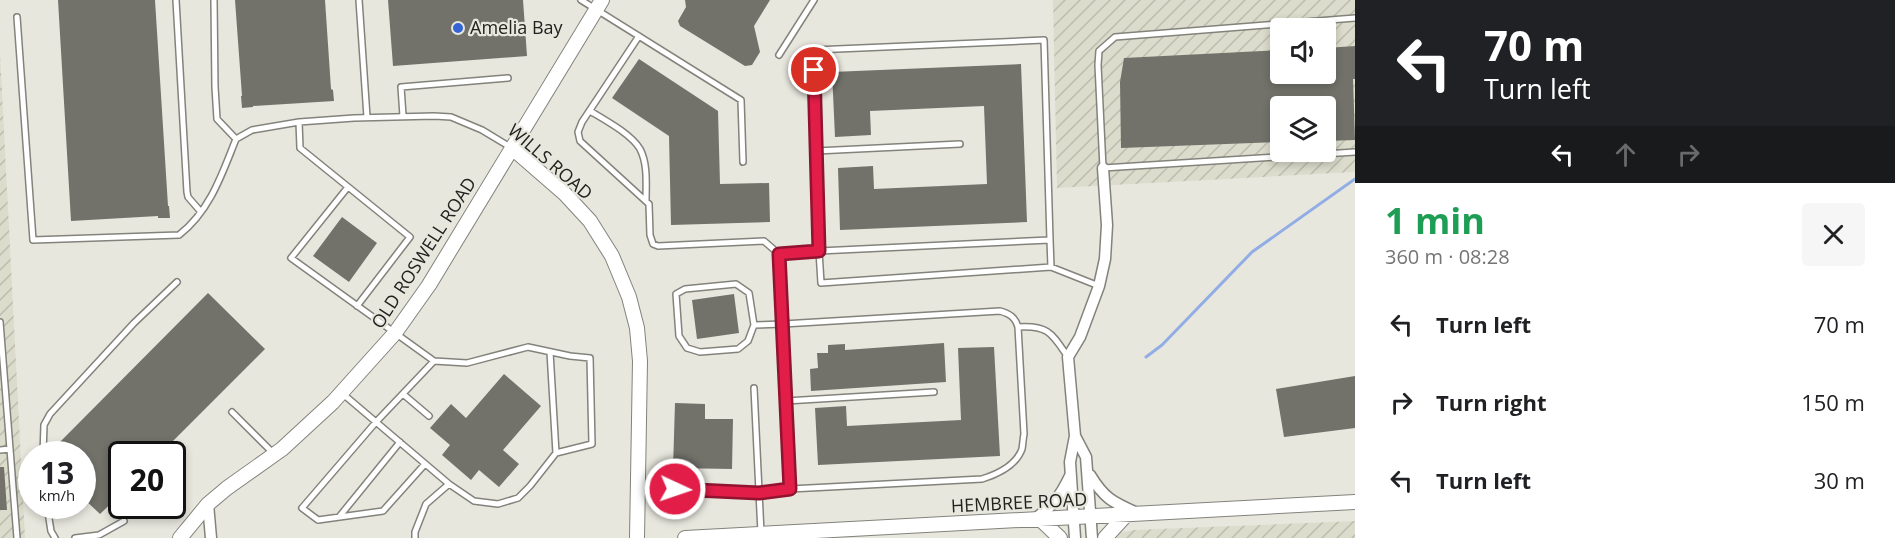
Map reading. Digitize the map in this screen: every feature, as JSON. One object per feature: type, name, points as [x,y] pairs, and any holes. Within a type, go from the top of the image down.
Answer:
[{"type":"street","name":"OLD ROSWELL ROAD","points":[[180,538],[208,504],[274,455],[342,393],[395,333],[429,285],[599,5]]},
{"type":"street","name":"WILLS ROAD","points":[[512,148],[565,194],[590,221],[612,255],[629,297],[637,328],[640,361],[637,538]]},
{"type":"street","points":[[1075,538],[1070,462],[1075,436],[1068,357],[1080,337],[1099,286],[1105,259],[1107,225],[1103,168]]},
{"type":"street","points":[[1075,436],[1086,457],[1092,538]]},
{"type":"street","points":[[1088,473],[1102,494],[1140,515]]},
{"type":"street","points":[[1060,538],[1037,520],[1059,498],[1071,476]]},
{"type":"street","name":"HEMBREE ROAD","points":[[686,538],[761,534],[862,534],[1091,516],[1355,502]]},
{"type":"street","points":[[208,504],[211,538]]},
{"type":"street","points":[[1105,538],[1125,515]]},
{"type":"lane","points":[[176,0],[187,192],[188,197],[201,212]]},
{"type":"lane","points":[[17,16],[33,240],[179,235],[192,225],[218,186],[236,139],[217,119],[214,0]]},
{"type":"lane","points":[[359,0],[367,117]]},
{"type":"lane","points":[[581,0],[599,5],[639,36],[741,100],[743,162]]},
{"type":"lane","points":[[779,55],[814,0]]},
{"type":"lane","points":[[1355,18],[1115,37],[1099,51],[1103,168],[1355,152]]},
{"type":"lane","points":[[639,36],[578,132],[580,141],[649,204],[650,235],[653,244],[658,246],[764,241],[779,254],[1050,240]]},
{"type":"lane","points":[[1051,267],[1044,40],[814,50],[821,283],[1051,267],[1099,286]]},
{"type":"lane","points":[[403,116],[401,87],[508,78]]},
{"type":"lane","points":[[590,111],[634,141],[641,150],[646,176],[646,201]]},
{"type":"lane","name":"WILLS ROAD","points":[[236,139],[252,130],[299,122],[367,117],[434,116],[451,117],[482,130],[512,148]]},
{"type":"lane","points":[[299,122],[300,148],[410,237],[357,306]]},
{"type":"lane","points":[[816,151],[960,144]]},
{"type":"lane","points":[[342,393],[449,484],[474,501],[498,504],[518,498],[556,453],[592,444],[590,358],[528,347],[466,363],[434,360],[291,258],[348,187]]},
{"type":"lane","points":[[779,254],[790,489]]},
{"type":"lane","points":[[43,441],[44,425],[50,414],[134,323],[177,282]]},
{"type":"lane","points":[[736,284],[749,293],[754,325],[748,341],[738,349],[700,352],[687,348],[680,336],[676,294],[685,289],[736,284]]},
{"type":"lane","points":[[675,489],[759,493],[790,489],[982,478],[1005,469],[1022,449],[1024,434],[1018,327],[1016,319],[1010,314],[1000,310],[754,325]]},
{"type":"lane","points":[[0,322],[3,387],[17,538]]},
{"type":"lane","points":[[1018,327],[1036,326],[1052,334],[1068,357]]},
{"type":"lane","points":[[550,352],[556,453]]},
{"type":"lane","points":[[425,464],[383,511],[318,519],[302,508],[376,422],[434,360]]},
{"type":"lane","points":[[754,388],[761,534]]},
{"type":"lane","points":[[786,401],[934,392]]},
{"type":"lane","points":[[403,394],[429,416]]},
{"type":"lane","points":[[232,412],[274,455]]},
{"type":"lane","points":[[339,517],[400,442]]},
{"type":"lane","points":[[0,450],[10,449]]},
{"type":"lane","points":[[415,538],[415,532],[426,504],[449,484]]},
{"type":"lane","points":[[49,519],[55,538]]},
{"type":"lane","points":[[75,538],[99,535],[124,521]]},
{"type":"shaded area","points":[[1053,0],[1355,0],[1355,172],[1057,188]]},
{"type":"shaded area","points":[[0,53],[20,441],[18,441],[18,519],[24,519],[25,538],[0,538]]},
{"type":"shaded area","points":[[1355,521],[1355,538],[1090,538],[1134,530]]},
{"type":"building","points":[[58,0],[155,0],[170,218],[158,218],[158,216],[71,221]]},
{"type":"building","points":[[235,0],[325,0],[331,89],[334,101],[242,108]]},
{"type":"building","name":"Amelia Bay","points":[[388,0],[523,0],[527,56],[393,66]]},
{"type":"building","points":[[685,0],[770,0],[754,26],[760,52],[752,65],[745,66],[680,26],[678,21],[686,7]]},
{"type":"building","points":[[1355,46],[1355,79],[1353,79],[1355,140],[1336,141],[1336,96],[1270,96],[1270,142],[1121,148],[1120,82],[1124,58],[1270,51],[1270,84],[1336,84],[1336,47]]},
{"type":"building","points":[[639,59],[718,111],[720,184],[769,183],[770,222],[671,225],[669,136],[612,98]]},
{"type":"building","points":[[1021,64],[1027,222],[840,230],[838,168],[873,166],[874,189],[987,184],[984,106],[870,111],[871,135],[835,137],[832,72]]},
{"type":"building","points":[[342,217],[377,243],[349,282],[313,256]]},
{"type":"building","points":[[208,293],[265,349],[173,441],[108,441],[108,506],[100,514],[96,510],[96,441],[61,441]]},
{"type":"building","points":[[734,294],[739,333],[697,339],[692,300]]},
{"type":"building","points":[[944,343],[946,382],[811,391],[810,369],[818,368],[817,353],[828,353],[828,345],[845,344],[845,350]]},
{"type":"building","points":[[994,347],[1000,456],[818,465],[815,408],[846,406],[847,426],[961,420],[958,348]]},
{"type":"building","points":[[504,374],[541,406],[503,450],[519,464],[499,487],[479,470],[471,480],[442,455],[450,445],[430,428],[451,404],[466,418]]},
{"type":"building","points":[[1355,376],[1355,428],[1284,437],[1276,389]]},
{"type":"building","points":[[675,403],[705,404],[705,419],[733,419],[732,469],[673,468]]},
{"type":"building","points":[[0,467],[4,467],[7,510],[0,510]]},
{"type":"waterway","points":[[1146,357],[1162,345],[1252,252],[1355,179]]},
{"type":"place","name":"Amelia Bay","points":[[458,28]]},
{"type":"route","points":[[675,489],[759,493],[790,489],[779,254],[819,251],[814,70]]}]
